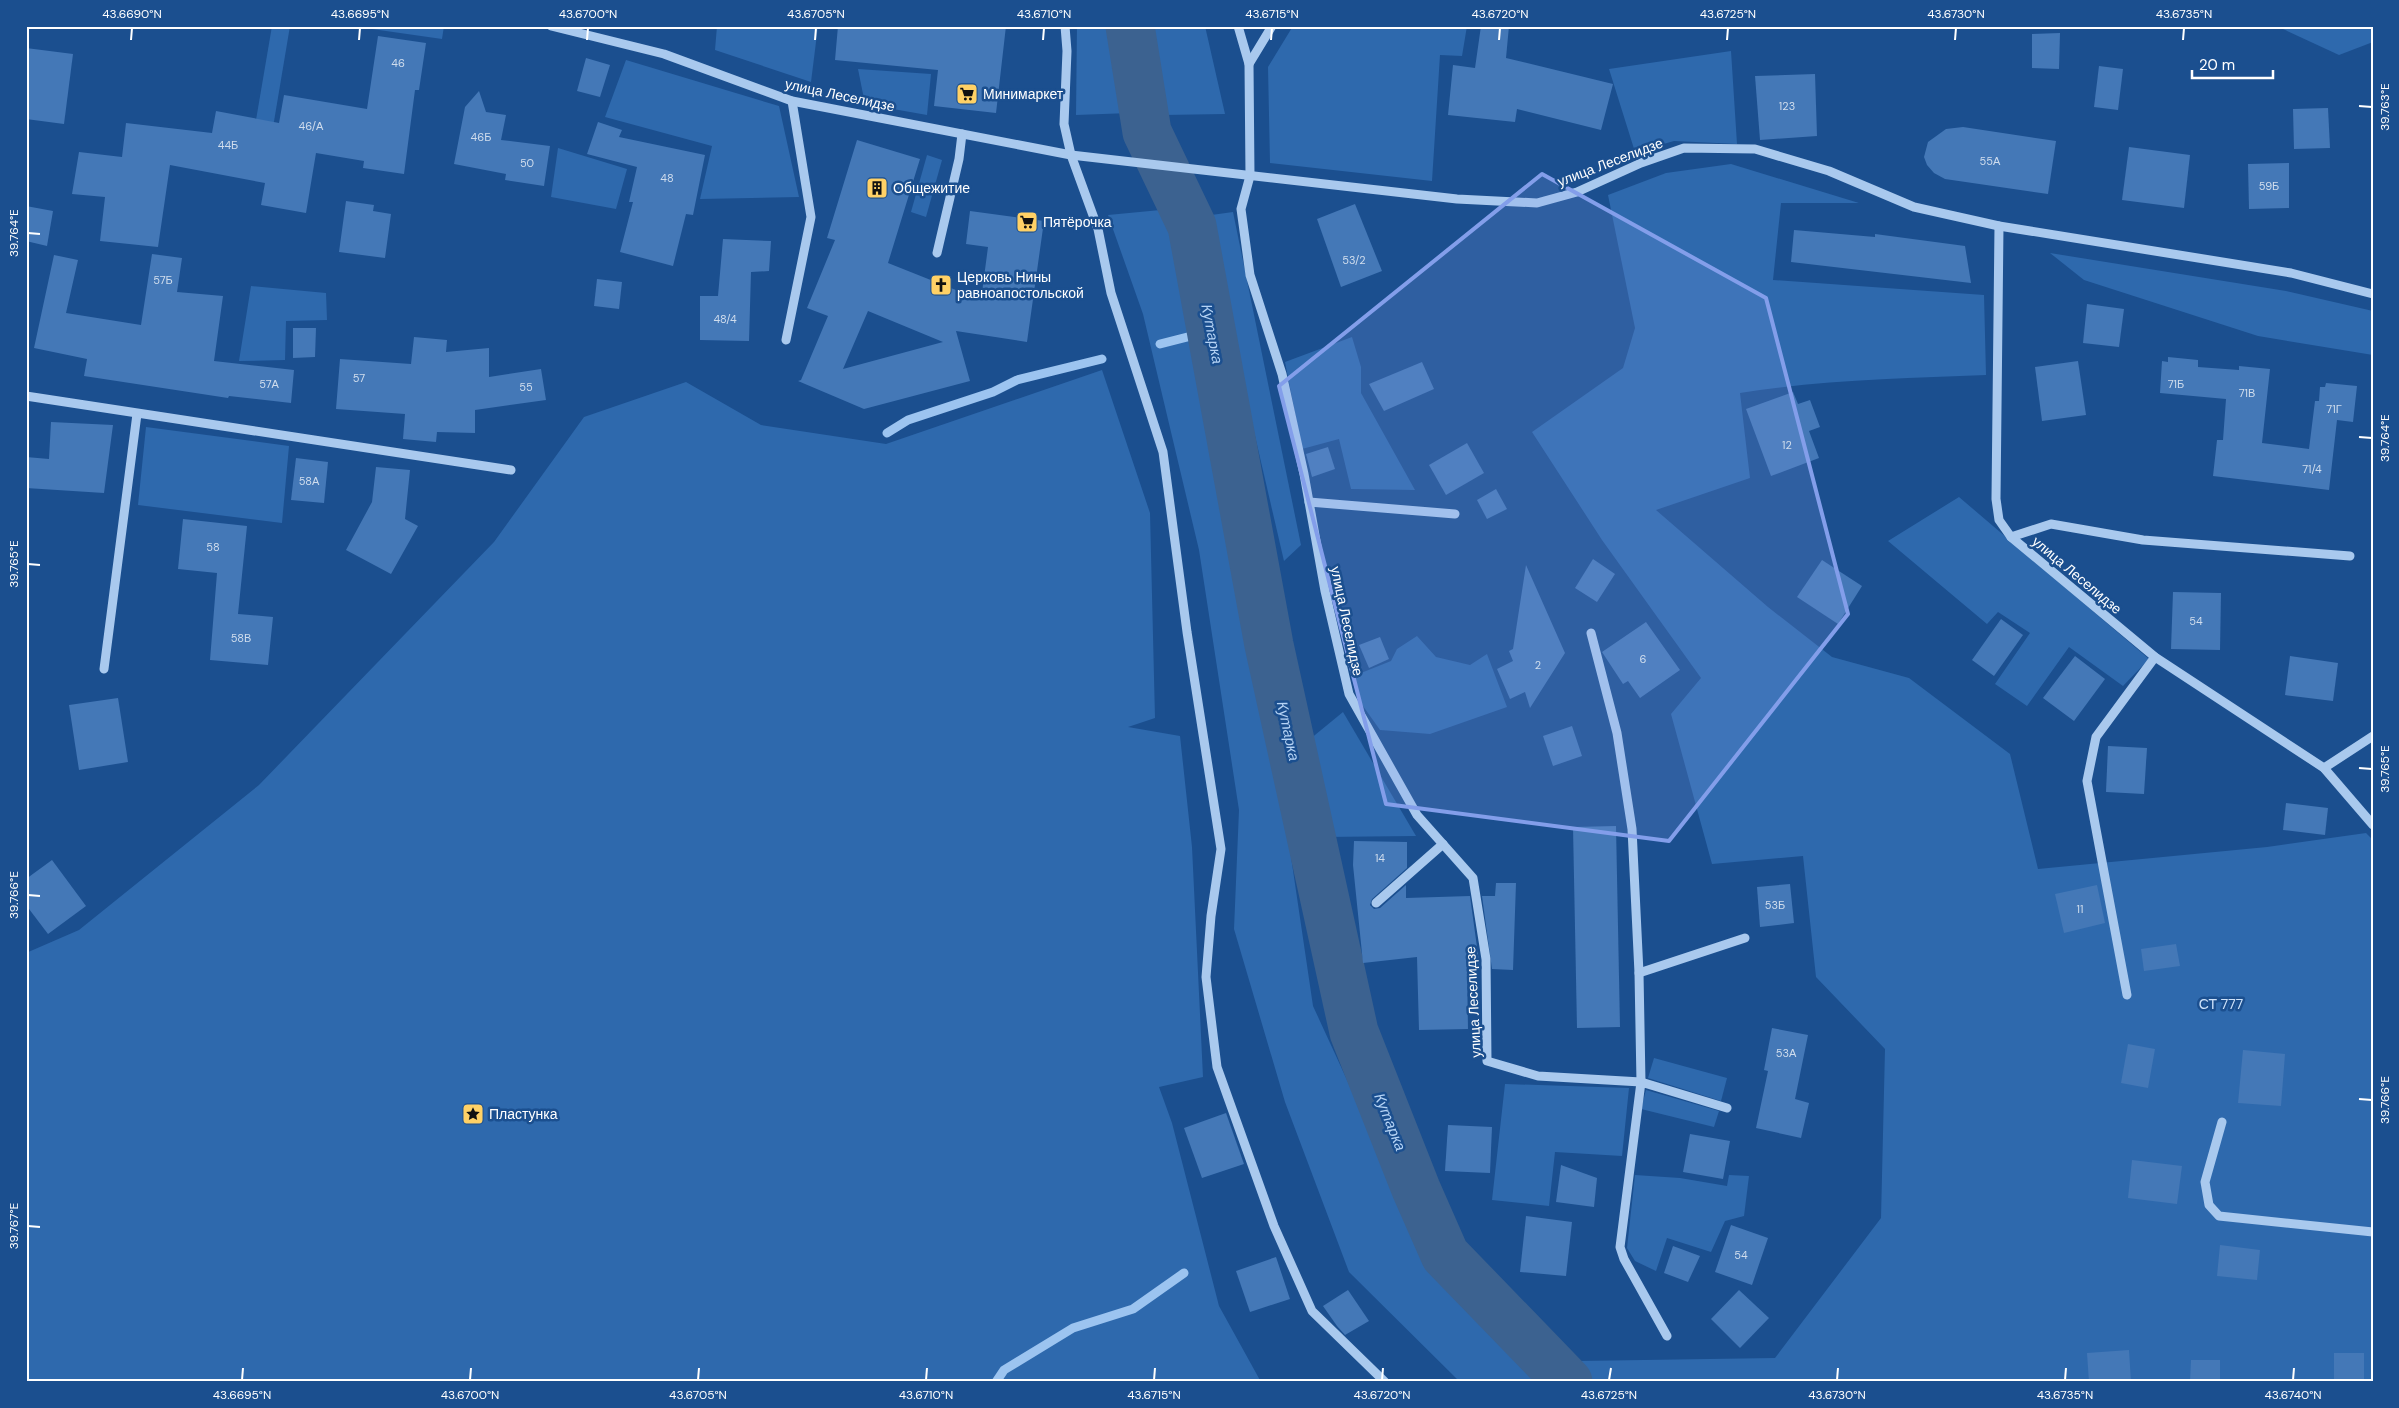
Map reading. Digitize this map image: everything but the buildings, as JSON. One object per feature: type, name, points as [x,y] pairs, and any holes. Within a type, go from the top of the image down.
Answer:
[{"type":"street","name":"улица Леселидзе","points":[[551,26],[664,54],[792,101],[1071,156],[1457,200],[1536,203],[1577,192],[1641,163],[1684,148],[1756,149],[1829,171],[1914,207],[1999,226],[2291,273],[2373,294]]},
{"type":"street","points":[[1065,26],[1067,50],[1064,124],[1071,156],[1098,229],[1111,293],[1163,452],[1187,632],[1221,849],[1211,916],[1206,977],[1218,1067],[1274,1226],[1312,1311],[1384,1382]]},
{"type":"street","name":"улица Леселидзе","points":[[1238,26],[1249,64],[1250,176],[1242,209],[1250,275],[1282,374],[1309,502],[1325,591],[1349,694],[1417,816],[1473,878],[1486,959],[1487,1062],[1538,1076],[1640,1082]]},
{"type":"street","points":[[1249,64],[1272,26]]},
{"type":"street","points":[[786,340],[811,217],[792,101]]},
{"type":"street","points":[[937,253],[959,159],[962,134]]},
{"type":"street","name":"улица Леселидзе","points":[[1999,226],[1996,499],[1999,520],[2011,538],[2155,657],[2324,768],[2373,825]]},
{"type":"street","points":[[26,396],[511,470]]},
{"type":"street","points":[[104,669],[137,414]]},
{"type":"street","points":[[1309,502],[1456,514]]},
{"type":"street","points":[[2011,538],[2051,524],[2143,540],[2350,556]]},
{"type":"street","points":[[1591,633],[1617,733],[1632,829],[1639,972],[1640,1082],[1620,1247],[1624,1259],[1667,1336]]},
{"type":"street","points":[[2127,995],[2087,781],[2096,738],[2155,657]]},
{"type":"street","points":[[2324,768],[2373,736]]},
{"type":"street","points":[[1376,903],[1443,844]]},
{"type":"street","points":[[1639,972],[1745,938]]},
{"type":"street","points":[[1640,1082],[1727,1108]]},
{"type":"street","points":[[2222,1122],[2205,1182],[2209,1205],[2219,1216],[2373,1232]]},
{"type":"highlighted area","points":[[1542,174],[1766,298],[1848,614],[1669,841],[1386,804],[1279,386]]},
{"type":"green space","points":[[272,26],[290,26],[266,169],[248,167]]},
{"type":"green space","points":[[365,26],[444,26],[442,39],[365,28]]},
{"type":"green space","points":[[717,26],[818,26],[811,82],[715,50]]},
{"type":"green space","points":[[1077,26],[1115,26],[1130,113],[1076,115]]},
{"type":"green space","points":[[1152,26],[1205,26],[1225,114],[1163,115]]},
{"type":"green space","points":[[1293,26],[1467,26],[1462,56],[1440,55],[1432,181],[1270,163],[1268,67]]},
{"type":"green space","points":[[2283,26],[2373,26],[2373,42],[2339,55],[2283,29]]},
{"type":"green space","points":[[1731,51],[1737,144],[1674,141],[1635,152],[1609,69]]},
{"type":"green space","points":[[626,60],[779,106],[799,197],[700,199],[712,146],[605,117]]},
{"type":"green space","points":[[858,69],[931,74],[927,115],[865,104]]},
{"type":"green space","points":[[558,148],[627,169],[616,209],[551,197]]},
{"type":"green space","points":[[927,155],[942,160],[926,217],[911,212]]},
{"type":"green space","name":"СТ 777","points":[[1731,164],[1859,203],[1781,203],[1773,280],[1984,295],[1986,375],[1832,382],[1740,393],[1750,478],[1656,510],[1768,607],[1832,657],[1909,678],[2010,754],[2038,869],[2267,847],[2366,833],[2373,840],[2373,1382],[1585,1381],[1578,1361],[1775,1358],[1881,1218],[1885,1049],[1816,977],[1803,856],[1712,864],[1671,714],[1701,678],[1602,540],[1532,432],[1623,368],[1635,328],[1608,195],[1666,173]]},
{"type":"green space","points":[[1171,209],[1180,240],[1281,789],[1313,1006],[1440,1282],[1537,1382],[1460,1382],[1349,1272],[1285,1102],[1234,929],[1239,810],[1199,550],[1143,314],[1108,215]]},
{"type":"green space","points":[[1233,212],[1301,545],[1284,561],[1204,216]]},
{"type":"green space","points":[[2050,253],[2286,291],[2373,311],[2373,355],[2258,336],[2084,280]]},
{"type":"green space","points":[[251,286],[326,293],[327,320],[286,321],[285,360],[239,361]]},
{"type":"green space","points":[[1352,337],[1361,367],[1361,393],[1415,490],[1351,489],[1339,439],[1302,449],[1285,362]]},
{"type":"green space","points":[[1102,370],[1150,513],[1155,718],[1128,727],[1180,736],[1192,847],[1203,1077],[1159,1087],[1172,1123],[1219,1306],[1261,1382],[26,1382],[26,953],[79,930],[259,785],[494,542],[584,417],[686,382],[761,425],[886,444]]},
{"type":"green space","points":[[146,427],[289,446],[282,523],[138,505]]},
{"type":"green space","points":[[1959,497],[2149,659],[2123,686],[2069,647],[2027,706],[1995,684],[2030,633],[1998,612],[1987,624],[1888,541]]},
{"type":"green space","points":[[1417,636],[1436,657],[1470,665],[1487,654],[1507,707],[1430,734],[1380,730],[1358,699],[1351,677],[1391,661],[1397,649]]},
{"type":"green space","points":[[1343,712],[1416,836],[1323,837],[1304,744]]},
{"type":"green space","points":[[1654,1058],[1727,1078],[1721,1101],[1648,1078]]},
{"type":"green space","points":[[1505,1084],[1629,1088],[1622,1156],[1555,1152],[1549,1206],[1492,1200]]},
{"type":"green space","points":[[1646,1090],[1719,1111],[1714,1127],[1641,1109]]},
{"type":"green space","points":[[1635,1175],[1680,1178],[1727,1186],[1729,1175],[1749,1176],[1744,1216],[1725,1221],[1711,1252],[1667,1238],[1656,1271],[1635,1261],[1627,1248]]},
{"type":"waterway","name":"Кутарка","points":[[1130,26],[1147,132],[1192,226],[1269,645],[1354,1032],[1416,1189],[1445,1255],[1568,1382]]},
{"type":"waterway","points":[[1160,344],[1211,331]]},
{"type":"waterway","points":[[887,433],[908,420],[993,392],[1017,380],[1102,359]]},
{"type":"waterway","points":[[996,1382],[1004,1370],[1073,1328],[1133,1309],[1184,1273]]},
{"type":"place","name":"Минимаркет","points":[[967,94]]},
{"type":"place","name":"Общежитие","points":[[877,188]]},
{"type":"place","name":"Пятёрочка","points":[[1027,222]]},
{"type":"place","name":"Церковь Нины равноапостольской","points":[[941,285]]},
{"type":"place","name":"Пластунка","points":[[473,1114]]}]
